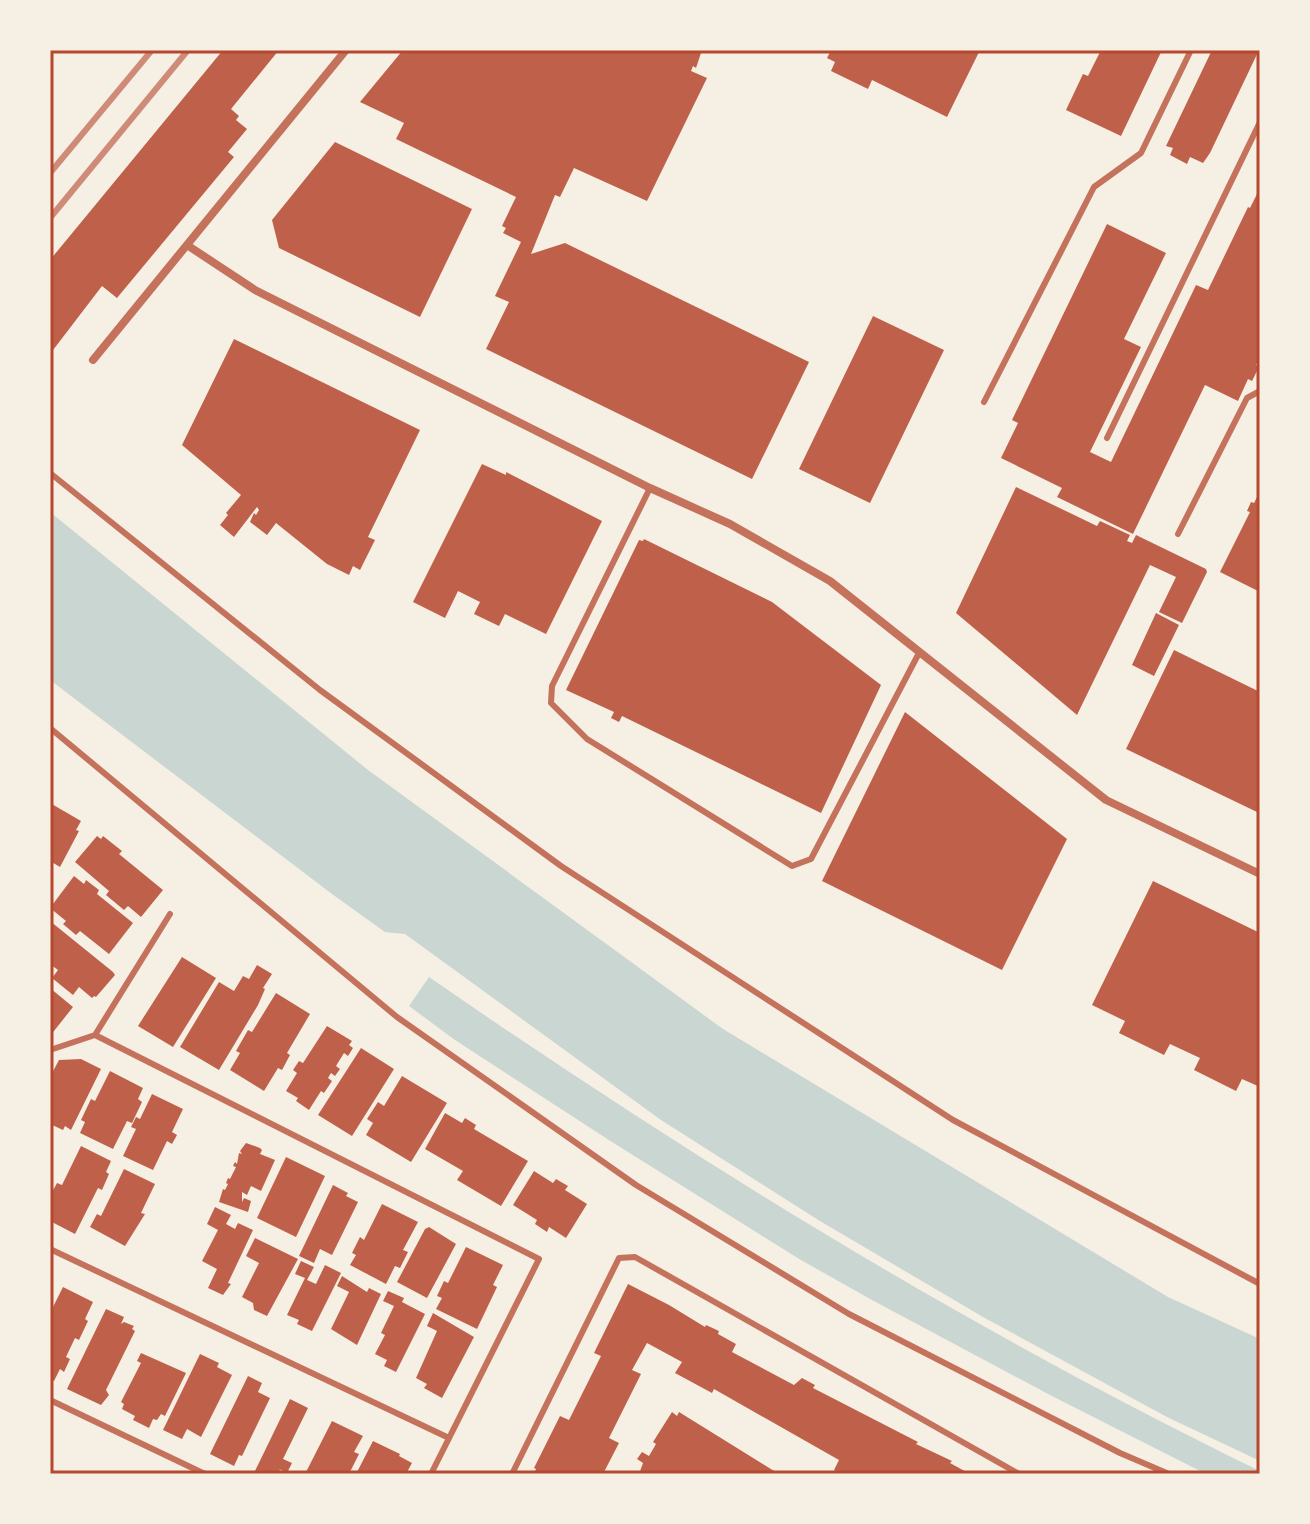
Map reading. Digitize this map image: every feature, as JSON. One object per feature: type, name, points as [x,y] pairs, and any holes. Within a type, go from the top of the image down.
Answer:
[{"type":"street","points":[[93,360],[346,50]]},
{"type":"street","points":[[187,245],[255,290],[650,488],[730,524],[830,581],[1106,800],[1260,874]]},
{"type":"lane","points":[[984,402],[1094,187],[1141,153],[1191,50]]},
{"type":"lane","points":[[1107,438],[1260,122]]},
{"type":"lane","points":[[1178,534],[1247,398],[1260,391]]},
{"type":"lane","points":[[50,473],[320,690],[561,866],[953,1120],[1260,1284]]},
{"type":"lane","points":[[650,488],[552,686],[551,703],[587,739],[792,866],[811,859],[919,653]]},
{"type":"lane","points":[[50,728],[397,1017],[636,1185],[849,1314],[1120,1453],[1169,1474]]},
{"type":"lane","points":[[50,1050],[95,1035],[170,914]]},
{"type":"lane","points":[[95,1035],[539,1259],[431,1474]]},
{"type":"lane","points":[[50,1249],[449,1438]]},
{"type":"lane","points":[[512,1474],[619,1258],[635,1257],[1019,1474]]},
{"type":"lane","points":[[50,1400],[205,1474]]},
{"type":"shaded area","points":[[50,512],[368,770],[723,1029],[1168,1297],[1260,1339],[1260,1461],[1167,1417],[983,1317],[820,1221],[661,1120],[405,934],[385,932],[332,894],[50,680]]},
{"type":"shaded area","points":[[429,977],[629,1112],[835,1240],[1045,1360],[1260,1471],[1260,1474],[1206,1474],[1050,1395],[801,1260],[612,1142],[455,1040],[409,1006]]},
{"type":"building","points":[[223,50],[279,50],[231,109],[239,116],[236,120],[247,129],[228,152],[234,157],[117,298],[102,286],[50,354],[50,260]]},
{"type":"building","points":[[403,50],[702,50],[696,68],[693,66],[691,71],[707,78],[647,201],[574,168],[560,197],[555,195],[531,254],[565,243],[809,362],[752,479],[486,349],[509,302],[495,296],[521,242],[503,233],[506,228],[502,226],[516,197],[396,139],[404,123],[360,102]]},
{"type":"building","points":[[831,50],[980,50],[947,117],[872,80],[868,89],[831,71],[835,62],[827,58]]},
{"type":"building","points":[[1101,50],[1162,50],[1121,136],[1066,110],[1083,74],[1088,76]]},
{"type":"building","points":[[1212,50],[1259,50],[1210,153],[1203,163],[1190,157],[1187,164],[1170,155],[1173,148],[1166,146]]},
{"type":"building","points":[[335,142],[472,209],[420,317],[279,248],[272,220]]},
{"type":"building","points":[[1260,188],[1260,357],[1256,365],[1259,367],[1252,381],[1248,379],[1238,401],[1205,385],[1133,534],[1057,497],[1062,488],[1001,458],[1018,423],[1012,420],[1107,224],[1166,253],[1124,339],[1141,347],[1090,452],[1111,462],[1196,285],[1208,290]]},
{"type":"building","points":[[873,316],[944,350],[870,503],[799,469]]},
{"type":"building","points":[[234,339],[420,430],[368,537],[375,540],[360,570],[353,566],[349,575],[327,564],[276,523],[267,535],[250,522],[259,510],[257,507],[234,537],[220,525],[241,495],[182,445]]},
{"type":"building","points":[[482,464],[506,475],[506,472],[602,521],[546,634],[505,614],[499,626],[474,614],[480,602],[458,591],[445,618],[413,602]]},
{"type":"building","points":[[1016,487],[1097,526],[1100,521],[1130,535],[1127,541],[1132,543],[1136,535],[1207,572],[1182,623],[1159,612],[1176,577],[1150,565],[1077,715],[956,613]]},
{"type":"building","points":[[1260,491],[1260,592],[1220,572],[1250,512],[1247,511],[1251,502],[1254,503]]},
{"type":"building","points":[[644,539],[772,602],[881,685],[821,813],[622,716],[619,722],[611,718],[614,712],[566,690],[639,540]]},
{"type":"building","points":[[1156,613],[1179,625],[1154,676],[1132,665]]},
{"type":"building","points":[[1174,650],[1260,692],[1260,806],[1257,812],[1126,749]]},
{"type":"building","points":[[905,712],[1067,839],[1002,970],[822,881]]},
{"type":"building","points":[[50,803],[81,821],[60,867],[50,861]]},
{"type":"building","points":[[97,836],[101,839],[103,836],[122,851],[119,854],[163,890],[141,917],[128,906],[124,910],[106,895],[109,891],[75,862]]},
{"type":"building","points":[[74,876],[99,890],[97,894],[133,923],[109,954],[80,931],[76,935],[63,924],[66,921],[50,908]]},
{"type":"building","points":[[1153,881],[1260,933],[1260,1087],[1242,1079],[1236,1091],[1194,1070],[1200,1058],[1170,1044],[1164,1055],[1119,1033],[1125,1021],[1092,1005]]},
{"type":"building","points":[[50,921],[115,975],[96,997],[92,998],[79,987],[73,995],[52,978],[58,970],[50,964]]},
{"type":"building","points":[[182,957],[216,978],[173,1047],[138,1026]]},
{"type":"building","points":[[257,965],[272,974],[263,988],[258,1005],[219,1070],[180,1047],[219,982],[234,991],[243,976],[249,979]]},
{"type":"building","points":[[50,988],[73,1007],[50,1036]]},
{"type":"building","points":[[276,993],[310,1014],[287,1053],[290,1055],[282,1070],[278,1068],[264,1091],[230,1070],[248,1030],[252,1032]]},
{"type":"building","points":[[327,1026],[352,1041],[349,1045],[353,1048],[348,1056],[344,1053],[336,1066],[340,1069],[335,1076],[331,1073],[328,1078],[332,1081],[324,1093],[321,1091],[309,1110],[286,1091],[297,1073],[293,1070],[299,1061],[303,1063]]},
{"type":"building","points":[[361,1048],[394,1069],[352,1136],[318,1115]]},
{"type":"building","points":[[81,1059],[101,1069],[71,1130],[65,1126],[63,1130],[50,1124],[50,1077],[59,1060]]},
{"type":"building","points":[[110,1071],[143,1088],[138,1099],[142,1102],[132,1123],[127,1121],[113,1149],[80,1133],[85,1122],[81,1120],[91,1099],[95,1101]]},
{"type":"building","points":[[402,1076],[447,1103],[411,1162],[366,1135],[373,1123],[367,1119],[378,1102],[384,1106]]},
{"type":"building","points":[[152,1094],[183,1109],[172,1132],[177,1135],[172,1144],[167,1141],[153,1170],[123,1156],[136,1129],[131,1127],[136,1117],[140,1119]]},
{"type":"building","points":[[445,1113],[462,1123],[465,1118],[476,1125],[474,1129],[528,1161],[501,1206],[457,1180],[463,1171],[425,1149]]},
{"type":"building","points":[[246,1143],[260,1148],[260,1154],[275,1160],[261,1191],[251,1186],[247,1195],[242,1192],[242,1202],[244,1198],[251,1201],[248,1212],[219,1202]]},
{"type":"building","points":[[81,1146],[111,1161],[102,1190],[98,1188],[75,1234],[50,1221],[50,1196],[57,1183],[62,1185]]},
{"type":"building","points":[[286,1157],[325,1176],[296,1237],[257,1218]]},
{"type":"building","points":[[124,1169],[155,1184],[141,1213],[145,1214],[125,1246],[90,1227],[97,1214],[101,1216]]},
{"type":"building","points":[[534,1171],[553,1183],[556,1179],[568,1186],[565,1190],[587,1204],[566,1238],[549,1227],[547,1232],[535,1224],[537,1220],[513,1205]]},
{"type":"building","points":[[333,1185],[358,1202],[332,1255],[320,1249],[314,1263],[299,1256]]},
{"type":"building","points":[[382,1204],[418,1222],[403,1250],[408,1252],[400,1268],[395,1266],[386,1284],[350,1265],[360,1237],[364,1240]]},
{"type":"building","points":[[215,1207],[231,1215],[226,1224],[235,1229],[238,1223],[253,1230],[228,1283],[231,1284],[223,1295],[208,1288],[217,1269],[202,1261],[218,1230],[207,1224]]},
{"type":"building","points":[[429,1227],[456,1244],[427,1298],[397,1282],[425,1229]]},
{"type":"building","points":[[255,1238],[298,1259],[267,1316],[254,1310],[253,1303],[242,1297],[259,1263],[246,1256]]},
{"type":"building","points":[[466,1247],[503,1265],[493,1285],[497,1287],[477,1329],[436,1309],[442,1298],[437,1296],[444,1281],[448,1283]]},
{"type":"building","points":[[301,1261],[314,1267],[307,1280],[316,1284],[325,1265],[341,1273],[312,1331],[287,1315],[305,1278],[295,1274]]},
{"type":"building","points":[[342,1276],[367,1292],[369,1288],[381,1294],[357,1345],[331,1329],[349,1292],[337,1286]]},
{"type":"building","points":[[628,1284],[705,1327],[719,1331],[718,1334],[736,1344],[732,1352],[794,1385],[802,1378],[815,1385],[813,1388],[918,1442],[916,1444],[952,1461],[950,1463],[970,1474],[841,1474],[834,1470],[839,1460],[714,1389],[712,1393],[675,1373],[682,1362],[647,1343],[632,1370],[641,1374],[609,1438],[619,1443],[603,1474],[534,1474],[534,1468],[560,1416],[569,1420],[601,1356],[594,1353]]},
{"type":"building","points":[[63,1287],[93,1302],[79,1340],[75,1338],[66,1357],[70,1359],[64,1372],[60,1369],[54,1381],[50,1379],[50,1313]]},
{"type":"building","points":[[388,1291],[404,1298],[402,1302],[425,1314],[396,1372],[384,1366],[387,1360],[375,1354],[394,1306],[383,1301]]},
{"type":"building","points":[[106,1309],[124,1317],[121,1324],[124,1322],[134,1326],[132,1329],[135,1331],[106,1390],[109,1395],[101,1405],[67,1389]]},
{"type":"building","points":[[433,1313],[474,1337],[442,1398],[424,1388],[427,1384],[416,1378],[437,1331],[427,1326]]},
{"type":"building","points":[[141,1353],[186,1373],[165,1416],[161,1414],[157,1420],[153,1419],[149,1428],[133,1420],[135,1416],[122,1409],[124,1404],[121,1402],[141,1363],[137,1361]]},
{"type":"building","points":[[200,1354],[219,1363],[217,1367],[232,1375],[201,1437],[187,1429],[182,1439],[163,1430]]},
{"type":"building","points":[[248,1376],[262,1383],[258,1392],[270,1398],[234,1466],[210,1454]]},
{"type":"building","points":[[290,1399],[308,1408],[283,1459],[292,1463],[287,1473],[279,1469],[284,1474],[256,1474],[254,1473]]},
{"type":"building","points":[[672,1412],[677,1416],[679,1412],[779,1474],[639,1474],[643,1463],[637,1459],[642,1452],[649,1456],[656,1444],[653,1442]]},
{"type":"building","points":[[332,1421],[363,1436],[354,1452],[359,1454],[349,1474],[305,1474]]},
{"type":"building","points":[[373,1441],[412,1463],[406,1474],[356,1474]]},
{"type":"railway","points":[[50,173],[152,50]]},
{"type":"railway","points":[[50,218],[188,50]]}]
